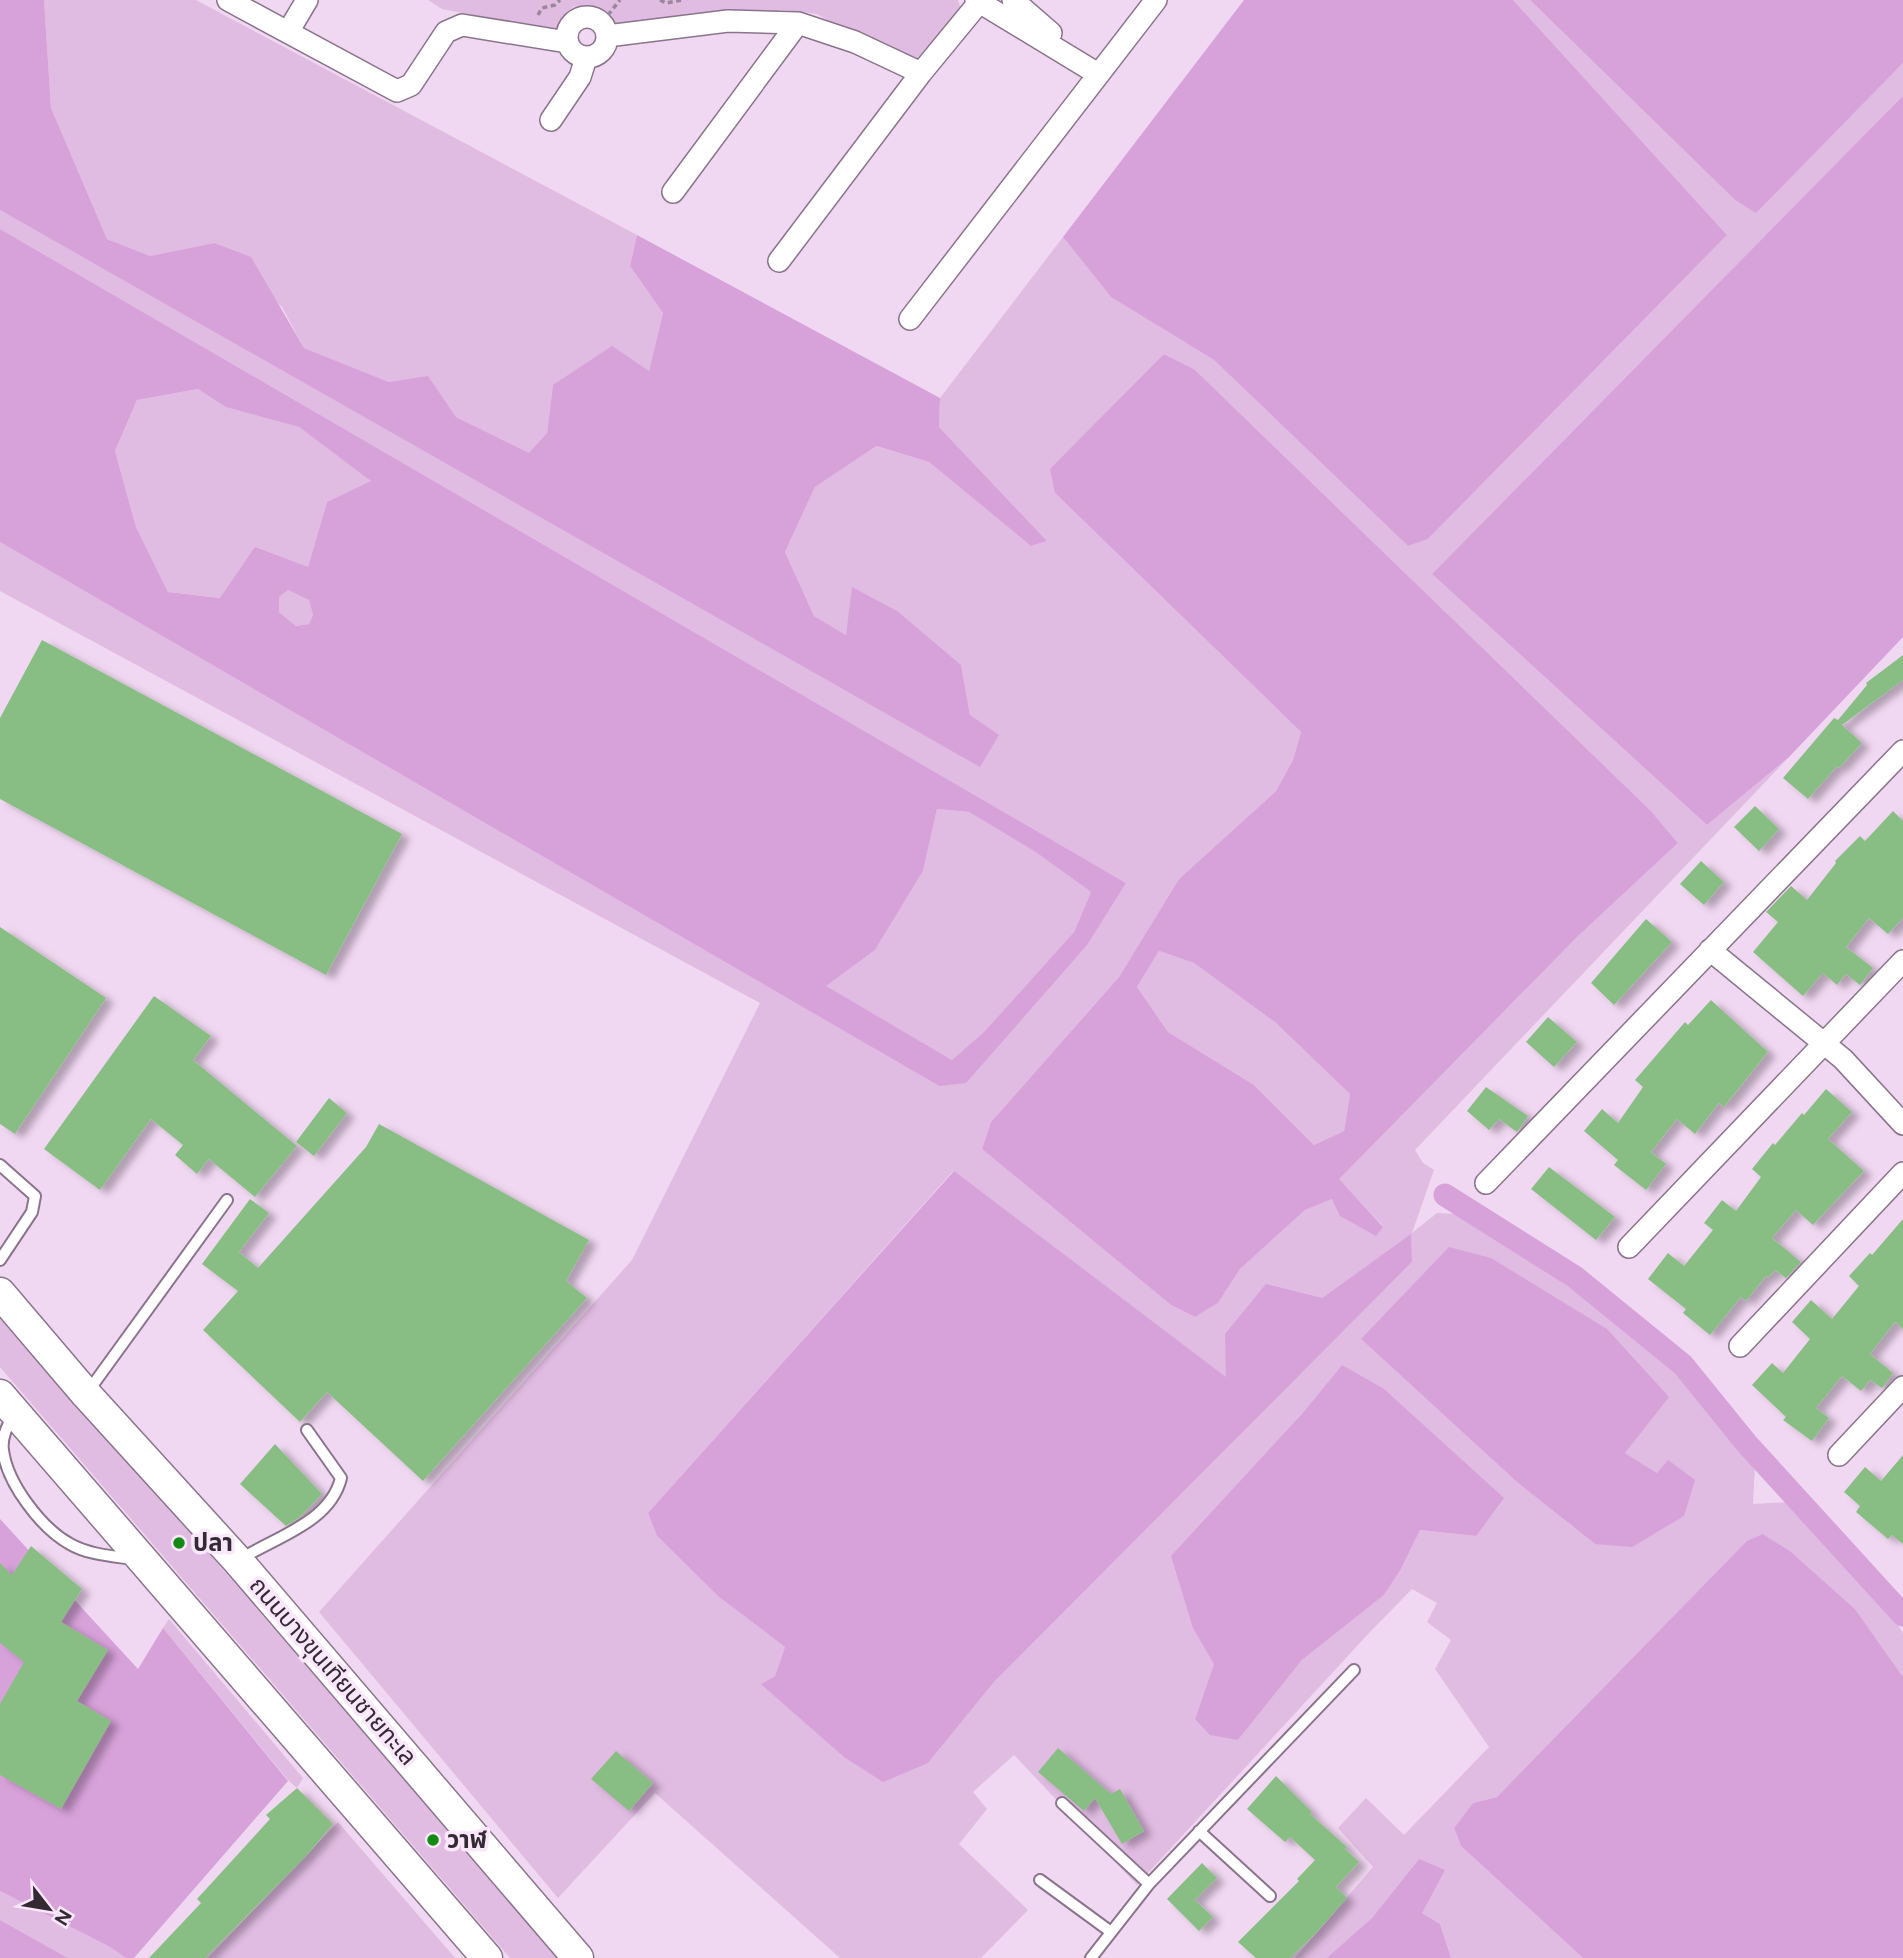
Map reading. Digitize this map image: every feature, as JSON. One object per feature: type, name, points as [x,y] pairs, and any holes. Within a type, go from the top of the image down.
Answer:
[{"type":"main road","name":"ถนนบางขุนเทียนชายทะเล","points":[[0,1293],[86,1394],[238,1561],[579,1958]]},
{"type":"main road","points":[[7,1404],[487,1958]]},
{"type":"street","points":[[228,0],[397,91],[411,85],[446,32],[463,25],[567,42]]},
{"type":"street","points":[[288,32],[307,0]]},
{"type":"street","points":[[779,261],[979,0],[1098,74]]},
{"type":"street","points":[[1013,0],[1098,74]]},
{"type":"street","points":[[910,319],[1156,0]]},
{"type":"street","points":[[583,9],[602,24],[607,36],[599,54],[586,58],[574,54],[567,42],[568,29],[583,9]]},
{"type":"street","points":[[607,36],[728,21],[798,23],[855,42],[921,73]]},
{"type":"street","points":[[673,192],[798,23]]},
{"type":"street","points":[[551,120],[580,77],[586,58]]},
{"type":"street","points":[[1486,1184],[1903,751]]},
{"type":"street","points":[[1710,950],[1843,1059],[1903,1124]]},
{"type":"street","points":[[1629,1247],[1903,961]]},
{"type":"street","points":[[1740,1346],[1903,1173]]},
{"type":"street","points":[[1839,1455],[1903,1387]]},
{"type":"lane","points":[[0,1165],[35,1196],[32,1212],[0,1260]]},
{"type":"lane","points":[[86,1394],[227,1200]]},
{"type":"lane","points":[[7,1404],[2,1448],[11,1475],[35,1513],[71,1544],[91,1552],[143,1560]]},
{"type":"lane","points":[[238,1561],[316,1516],[330,1503],[338,1489],[341,1478],[307,1430]]},
{"type":"lane","points":[[1091,1958],[1149,1884],[1354,1670]]},
{"type":"lane","points":[[1062,1803],[1149,1884]]},
{"type":"lane","points":[[1199,1832],[1270,1896]]},
{"type":"lane","points":[[1040,1880],[1111,1933]]},
{"type":"path","points":[[660,0],[666,3],[681,0]]},
{"type":"shaded area","points":[[0,0],[44,0],[51,108],[107,239],[150,256],[214,243],[251,257],[304,348],[389,382],[428,376],[456,417],[529,453],[547,433],[553,385],[612,346],[649,371],[663,313],[630,266],[637,235],[940,398],[939,427],[1047,541],[1031,546],[929,462],[876,446],[815,487],[785,552],[814,616],[846,635],[852,587],[897,611],[961,665],[970,715],[999,735],[980,767],[0,210]]},
{"type":"shaded area","points":[[44,0],[196,0],[637,235],[630,266],[663,313],[649,371],[553,385],[547,433],[529,454],[456,417],[428,377],[389,382],[304,348],[282,307],[214,243],[150,256],[107,239],[51,108]]},
{"type":"shaded area","points":[[428,0],[958,0],[961,9],[924,63],[838,26],[817,14],[785,10],[618,26],[607,14],[574,6],[563,16],[555,31],[442,9]]},
{"type":"shaded area","points":[[1244,0],[1513,0],[1727,235],[1428,539],[1408,546],[1214,360],[1111,297],[1063,237]]},
{"type":"shaded area","points":[[1513,0],[1530,0],[1735,200],[1756,212],[1903,63],[1903,97],[1432,574],[1707,825],[1789,757],[1415,1150],[1423,1163],[1434,1170],[1412,1233],[1437,1213],[1456,1214],[1576,1286],[1642,1339],[1699,1393],[1755,1465],[1753,1504],[1790,1502],[1881,1601],[1903,1633],[1903,1677],[1855,1609],[1790,1551],[1763,1534],[1497,1797],[1473,1803],[1454,1828],[1461,1846],[1583,1958],[1451,1958],[1440,1924],[1422,1913],[1419,1859],[1372,1918],[1340,1948],[1327,1958],[1295,1958],[1373,1867],[1338,1828],[1366,1798],[1404,1835],[1489,1747],[1435,1669],[1451,1640],[1427,1622],[1437,1603],[1412,1589],[1137,1885],[1014,1755],[973,1792],[987,1809],[959,1844],[1028,1910],[981,1958],[840,1958],[655,1793],[558,1898],[319,1612],[632,1260],[760,1003],[0,591],[0,542],[939,1086],[1126,883],[0,229],[0,210],[92,262],[970,715],[961,665],[853,588],[846,635],[814,616],[785,552],[815,487],[875,446],[929,462],[1031,546],[1047,541],[939,427],[940,398],[1063,237],[1111,297],[1214,360],[1408,546],[1428,539],[1727,235]],"holes":[[[1164,354],[1194,369],[1650,810],[1678,843],[1577,937],[1338,1179],[1383,1226],[1332,1199],[1305,1210],[1240,1269],[1218,1303],[1195,1317],[1171,1305],[982,1149],[991,1122],[1119,977],[1179,879],[1276,791],[1293,760],[1301,732],[1055,493]],[[953,1171],[1227,1378],[1322,1298],[1410,1235],[1412,1262],[994,1682],[928,1763],[761,1684],[775,1676],[785,1647],[719,1597],[657,1536],[648,1513]],[[1361,1339],[1668,1396],[1625,1453],[1657,1473],[1595,1544],[1518,1483]],[[1342,1365],[1476,1536],[1420,1530],[1401,1569],[1384,1595],[1302,1660],[1238,1740],[1195,1719],[1301,1415]]]},
{"type":"shaded area","points":[[1530,0],[1903,0],[1903,63],[1756,213],[1735,200]]},
{"type":"shaded area","points":[[1903,96],[1903,637],[1789,757],[1707,825],[1432,574]]},
{"type":"shaded area","points":[[0,229],[1126,883],[1087,945],[966,1083],[939,1086],[0,542]],"holes":[[[198,389],[226,407],[299,427],[371,481],[327,502],[308,567],[255,547],[220,598],[168,592],[136,527],[115,451],[137,400]],[[288,590],[309,600],[313,615],[309,624],[296,626],[279,612],[279,597]],[[937,809],[969,812],[1037,853],[1091,892],[1074,932],[984,1032],[952,1060],[826,986],[875,950],[923,871]]]},
{"type":"shaded area","points":[[1164,354],[1194,369],[1650,810],[1678,843],[1577,937],[1339,1179],[1383,1227],[1376,1236],[1340,1216],[1332,1199],[1305,1210],[1240,1269],[1218,1303],[1195,1317],[1171,1305],[982,1149],[991,1122],[1119,977],[1179,879],[1276,791],[1293,760],[1301,732],[1055,493],[1050,469]],"holes":[[[1159,951],[1194,963],[1276,1023],[1350,1094],[1344,1131],[1314,1145],[1254,1085],[1168,1032],[1137,987]]]},
{"type":"shaded area","points":[[198,389],[227,407],[299,427],[372,481],[327,502],[308,567],[221,598],[168,592],[136,527],[115,451],[137,400]]},
{"type":"shaded area","points":[[288,590],[309,600],[313,615],[309,624],[296,626],[279,612],[279,597]]},
{"type":"shaded area","points":[[937,809],[969,812],[1037,853],[1091,892],[1074,932],[984,1032],[952,1060],[825,986],[875,950],[923,871]]},
{"type":"shaded area","points":[[1159,951],[1194,963],[1276,1023],[1350,1094],[1344,1131],[1314,1145],[1254,1085],[1168,1032],[1137,987]]},
{"type":"shaded area","points":[[954,1171],[1226,1377],[1225,1334],[1266,1284],[1322,1298],[1411,1234],[1412,1262],[994,1682],[928,1763],[883,1782],[844,1757],[761,1684],[775,1676],[785,1647],[719,1597],[657,1536],[648,1513]]},
{"type":"shaded area","points":[[1449,1247],[1491,1258],[1607,1329],[1669,1397],[1625,1453],[1657,1473],[1668,1460],[1695,1480],[1684,1516],[1632,1547],[1595,1544],[1518,1483],[1361,1339]]},
{"type":"shaded area","points":[[0,1309],[559,1958],[510,1958],[0,1367]]},
{"type":"shaded area","points":[[1342,1365],[1384,1389],[1504,1498],[1476,1536],[1420,1530],[1401,1569],[1384,1595],[1302,1660],[1238,1740],[1210,1735],[1195,1719],[1214,1664],[1193,1628],[1171,1556],[1301,1415]]},
{"type":"shaded area","points":[[0,1519],[138,1669],[163,1628],[288,1781],[134,1958],[126,1958],[110,1947],[0,1891]]},
{"type":"shaded area","points":[[1763,1534],[1790,1551],[1855,1609],[1903,1677],[1903,1958],[1583,1958],[1461,1846],[1454,1828],[1473,1803],[1497,1797],[1747,1541]]},
{"type":"shaded area","points":[[169,1619],[303,1778],[297,1788],[163,1628]]},
{"type":"shaded area","points":[[338,1822],[455,1958],[208,1958]]},
{"type":"shaded area","points":[[1419,1859],[1445,1870],[1422,1913],[1440,1924],[1451,1958],[1327,1958],[1372,1918]]},
{"type":"shaded area","points":[[0,1891],[110,1947],[126,1958],[68,1958],[0,1920]]},
{"type":"shaded area","points":[[0,1920],[68,1958],[0,1958]]},
{"type":"building","points":[[42,640],[402,834],[326,975],[0,799],[0,718]]},
{"type":"building","points":[[1903,655],[1903,680],[1842,725],[1862,743],[1808,799],[1783,778],[1834,718],[1838,720],[1866,683]]},
{"type":"building","points":[[1755,806],[1779,829],[1759,851],[1734,827]]},
{"type":"building","points":[[1893,811],[1903,821],[1903,918],[1888,934],[1869,918],[1846,947],[1873,968],[1860,985],[1846,974],[1837,985],[1823,973],[1803,996],[1753,952],[1778,922],[1766,912],[1791,886],[1807,900],[1835,861],[1860,836],[1865,841]]},
{"type":"building","points":[[1701,861],[1724,882],[1704,905],[1680,884]]},
{"type":"building","points":[[1646,919],[1672,942],[1614,1005],[1591,983]]},
{"type":"building","points":[[0,927],[106,998],[15,1134],[0,1124]]},
{"type":"building","points":[[154,996],[211,1036],[193,1060],[297,1146],[255,1197],[209,1159],[197,1174],[175,1155],[183,1145],[151,1119],[100,1190],[44,1149]]},
{"type":"building","points":[[1711,1000],[1768,1052],[1724,1107],[1719,1103],[1695,1134],[1677,1119],[1651,1152],[1666,1164],[1646,1190],[1614,1165],[1618,1160],[1584,1131],[1602,1109],[1618,1123],[1643,1087],[1635,1080],[1685,1022],[1688,1025]]},
{"type":"building","points":[[1548,1017],[1577,1042],[1554,1067],[1526,1042]]},
{"type":"building","points":[[1486,1087],[1528,1116],[1517,1132],[1499,1119],[1489,1130],[1467,1111]]},
{"type":"building","points":[[1826,1089],[1852,1112],[1828,1139],[1864,1171],[1813,1225],[1796,1210],[1772,1238],[1801,1262],[1786,1278],[1775,1270],[1768,1278],[1766,1276],[1746,1301],[1741,1297],[1710,1335],[1683,1313],[1686,1309],[1648,1279],[1668,1253],[1684,1266],[1713,1230],[1704,1223],[1722,1200],[1736,1211],[1761,1177],[1752,1169],[1773,1143],[1775,1145]]},
{"type":"building","points":[[329,1098],[347,1113],[314,1156],[296,1142]]},
{"type":"building","points":[[379,1124],[589,1240],[566,1281],[587,1298],[423,1481],[327,1392],[300,1422],[203,1330],[238,1291],[202,1264],[250,1199],[269,1213],[239,1252],[258,1268],[366,1147]]},
{"type":"building","points":[[1549,1167],[1615,1217],[1596,1240],[1531,1189]]},
{"type":"building","points":[[1903,1219],[1903,1329],[1895,1322],[1870,1354],[1893,1373],[1882,1388],[1870,1380],[1861,1391],[1842,1376],[1816,1408],[1829,1418],[1812,1441],[1783,1420],[1786,1417],[1752,1385],[1772,1363],[1783,1373],[1810,1339],[1792,1322],[1811,1300],[1832,1319],[1859,1286],[1849,1276],[1870,1253],[1872,1255]]},
{"type":"building","points":[[275,1444],[322,1494],[300,1517],[286,1526],[240,1484]]},
{"type":"building","points":[[1903,1455],[1903,1544],[1892,1535],[1888,1539],[1856,1512],[1860,1506],[1844,1492],[1865,1467],[1881,1481]]},
{"type":"building","points":[[31,1546],[82,1589],[61,1622],[108,1650],[77,1701],[111,1721],[61,1809],[0,1775],[0,1704],[24,1662],[0,1643],[0,1563],[12,1575]]},
{"type":"building","points":[[1058,1748],[1111,1794],[1120,1789],[1144,1831],[1122,1844],[1095,1798],[1084,1811],[1038,1772]]},
{"type":"building","points":[[616,1751],[653,1783],[629,1811],[591,1779]]},
{"type":"building","points":[[1276,1776],[1359,1862],[1336,1887],[1347,1898],[1290,1958],[1256,1958],[1238,1942],[1299,1881],[1297,1879],[1315,1860],[1290,1837],[1285,1842],[1247,1809]]},
{"type":"building","points":[[297,1788],[333,1824],[306,1856],[205,1958],[149,1958],[201,1903],[197,1899],[270,1819],[266,1815]]},
{"type":"building","points":[[1202,1863],[1217,1878],[1195,1900],[1213,1917],[1199,1931],[1167,1899]]},
{"type":"waterway","points":[[1445,1195],[1575,1277],[1683,1365],[1747,1444],[1903,1615]]},
{"type":"place","name":"ปลา","points":[[179,1543]]},
{"type":"place","name":"วาฬ","points":[[433,1840]]}]
